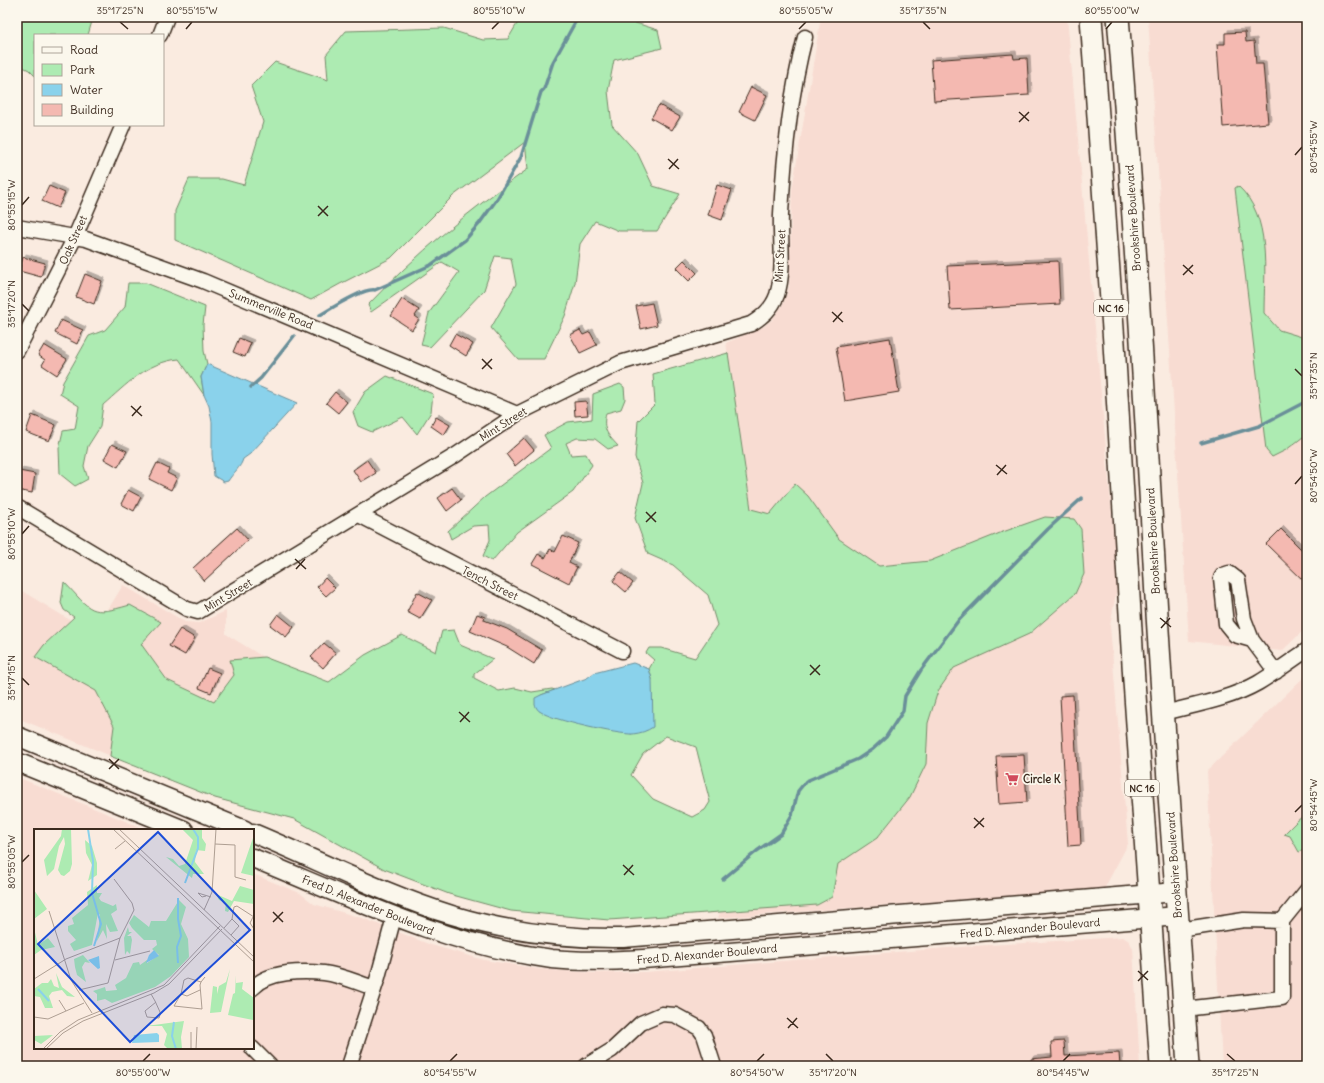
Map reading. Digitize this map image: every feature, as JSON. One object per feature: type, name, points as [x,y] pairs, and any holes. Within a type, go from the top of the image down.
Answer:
[{"type":"highway","name":"NC 16","points":[[1091,17],[1161,1066]]},
{"type":"highway","name":"Brookshire Boulevard","points":[[1118,17],[1149,460],[1164,713],[1188,1066]]},
{"type":"highway","points":[[1124,519],[1150,630],[1154,699],[1164,713]]},
{"type":"highway","points":[[1138,728],[1147,729],[1154,736],[1158,764],[1160,802],[1172,832]]},
{"type":"main road","points":[[17,736],[244,829]]},
{"type":"main road","points":[[17,762],[182,829]]},
{"type":"main road","name":"Fred D. Alexander Boulevard","points":[[254,833],[419,903],[452,915],[518,931],[551,936],[623,938],[1176,892]]},
{"type":"main road","points":[[291,874],[300,852]]},
{"type":"main road","name":"Fred D. Alexander Boulevard","points":[[254,858],[394,917],[451,937],[515,953],[553,959],[610,961],[841,944],[1152,918],[1178,923]]},
{"type":"street","points":[[160,34],[167,17]]},
{"type":"street","name":"Mint Street","points":[[17,507],[195,613],[205,609],[359,515],[456,455],[517,414],[620,363],[751,324],[768,310],[777,295],[780,277],[781,215],[788,134],[797,69],[805,37]]},
{"type":"street","name":"Oak Street","points":[[17,351],[75,237],[123,126]]},
{"type":"street","name":"Summerville Road","points":[[17,227],[75,237],[122,251],[203,281],[517,414]]},
{"type":"street","name":"Tench Street","points":[[359,515],[622,651]]},
{"type":"street","points":[[1252,640],[1276,672]]},
{"type":"street","points":[[1164,713],[1212,701],[1240,691],[1258,683],[1276,672],[1307,650]]},
{"type":"street","points":[[1184,1009],[1282,998],[1282,921],[1307,890]]},
{"type":"street","points":[[349,1066],[374,988],[394,917]]},
{"type":"street","points":[[1178,923],[1244,920],[1282,921]]},
{"type":"street","points":[[254,987],[264,979],[291,974],[324,973],[374,988]]},
{"type":"street","points":[[586,1066],[612,1050],[641,1023],[662,1014],[675,1015],[699,1028],[704,1035],[714,1066]]},
{"type":"street","points":[[253,1049],[270,1066]]},
{"type":"shaded area","points":[[821,17],[1067,17],[1118,582],[1110,626],[1128,844],[1104,889],[718,918],[720,913],[609,920],[511,911],[449,894],[384,869],[294,819],[215,798],[17,718],[17,588],[93,634],[123,585],[185,622],[199,623],[226,611],[226,634],[412,749],[450,702],[746,843],[775,665],[726,343],[763,327],[772,320],[782,306],[789,288],[792,190]]},
{"type":"shaded area","points":[[1148,17],[1307,17],[1307,627],[1282,651],[1189,641]]},
{"type":"shaded area","points":[[1307,674],[1307,1066],[1222,1066],[1207,771]]},
{"type":"shaded area","points":[[17,777],[145,829],[34,829],[34,1049],[254,1049],[254,874],[300,893],[314,904],[365,919],[431,945],[484,960],[539,969],[594,973],[645,972],[973,946],[1123,937],[1129,941],[1133,948],[1140,1066],[17,1066]]},
{"type":"green space","points":[[17,17],[93,18],[88,34],[34,34],[34,75],[29,70],[17,64]]},
{"type":"green space","points":[[521,17],[629,17],[626,20],[658,30],[662,48],[614,60],[608,91],[612,125],[638,154],[653,186],[680,194],[657,231],[619,231],[595,221],[580,244],[575,283],[565,316],[544,359],[518,359],[491,328],[516,284],[511,258],[495,256],[484,290],[430,347],[421,345],[429,313],[459,272],[442,262],[371,312],[368,305],[424,250],[444,233],[485,200],[528,169],[525,142],[453,196],[391,258],[311,300],[175,240],[175,211],[189,179],[222,179],[244,185],[263,122],[251,86],[275,62],[328,80],[326,55],[346,31],[444,28],[483,40],[508,39]]},
{"type":"green space","points":[[1238,186],[1249,199],[1256,213],[1261,229],[1265,263],[1264,313],[1279,330],[1305,338],[1307,337],[1307,440],[1303,437],[1286,450],[1272,457],[1266,450],[1235,188]]},
{"type":"green space","points":[[128,283],[146,283],[205,307],[203,325],[204,351],[207,364],[201,377],[204,395],[179,359],[167,361],[157,365],[129,382],[103,405],[100,427],[88,446],[84,466],[88,479],[75,486],[60,474],[59,448],[63,431],[75,429],[79,406],[60,394],[63,382],[89,336],[105,330],[125,307]]},
{"type":"green space","points":[[728,353],[751,509],[770,514],[795,484],[808,496],[839,539],[879,566],[930,561],[1045,517],[1074,519],[1081,529],[1084,574],[1075,594],[1029,634],[954,668],[938,691],[928,723],[926,764],[910,797],[877,838],[838,864],[832,897],[817,905],[609,920],[511,911],[449,894],[384,869],[294,819],[215,798],[110,756],[114,726],[96,691],[35,657],[44,645],[74,617],[64,610],[61,603],[64,582],[80,600],[92,609],[106,611],[130,605],[161,622],[141,644],[167,680],[214,702],[234,675],[230,660],[264,657],[329,682],[365,655],[402,635],[436,652],[442,631],[454,630],[460,645],[493,659],[474,674],[474,678],[499,691],[515,688],[532,692],[552,689],[555,690],[541,695],[549,715],[591,727],[632,734],[652,679],[649,669],[654,660],[646,653],[649,648],[661,648],[695,658],[717,625],[708,595],[673,565],[648,554],[635,518],[643,483],[635,457],[638,421],[655,404],[653,374]],"holes":[[[666,736],[696,747],[710,802],[705,810],[692,817],[653,799],[631,775],[643,754]]]},
{"type":"green space","points":[[387,376],[433,394],[431,412],[417,434],[403,417],[372,432],[358,426],[353,412],[365,392]]},
{"type":"green space","points":[[620,384],[624,387],[625,399],[621,409],[606,413],[605,419],[606,431],[618,446],[608,449],[595,439],[577,438],[566,443],[571,455],[586,454],[592,465],[573,492],[517,532],[492,561],[483,556],[490,540],[489,525],[473,526],[451,539],[448,531],[485,497],[551,448],[544,435],[568,422],[592,419],[593,394]]},
{"type":"green space","points":[[1307,813],[1307,849],[1299,852],[1290,836],[1284,834]]},
{"type":"water","points":[[207,364],[297,403],[250,454],[243,459],[239,467],[228,481],[224,482],[214,476],[212,422],[209,406],[204,395],[201,377]]},
{"type":"water","points":[[633,663],[649,669],[652,679],[653,727],[646,731],[625,734],[586,726],[548,715],[539,711],[535,705],[535,698],[541,695],[587,678],[594,673]]},
{"type":"building","points":[[1245,32],[1246,42],[1254,41],[1256,64],[1263,64],[1268,123],[1223,127],[1217,44],[1225,44],[1225,33]]},
{"type":"building","points":[[1013,54],[1014,59],[1027,58],[1029,95],[934,101],[931,60]]},
{"type":"building","points":[[751,87],[767,95],[755,120],[739,112]]},
{"type":"building","points":[[659,105],[680,117],[672,130],[651,118]]},
{"type":"building","points":[[717,185],[732,190],[722,220],[708,215]]},
{"type":"building","points":[[49,186],[65,193],[58,208],[42,201]]},
{"type":"building","points":[[23,257],[45,263],[41,277],[19,271]]},
{"type":"building","points":[[684,260],[697,273],[689,281],[676,268]]},
{"type":"building","points":[[1058,261],[1060,304],[950,310],[947,266]]},
{"type":"building","points":[[85,274],[102,281],[94,304],[76,297]]},
{"type":"building","points":[[402,299],[419,310],[415,316],[419,319],[412,330],[391,316]]},
{"type":"building","points":[[652,303],[657,325],[641,329],[636,306]]},
{"type":"building","points":[[61,320],[83,330],[77,344],[55,333]]},
{"type":"building","points":[[580,330],[583,335],[590,332],[597,345],[580,353],[570,335]]},
{"type":"building","points":[[455,334],[473,344],[466,356],[449,345]]},
{"type":"building","points":[[239,338],[251,343],[245,357],[233,352]]},
{"type":"building","points":[[890,338],[899,392],[845,401],[836,347]]},
{"type":"building","points":[[44,345],[67,359],[57,375],[42,365],[45,360],[38,355]]},
{"type":"building","points":[[335,392],[347,402],[338,413],[326,403]]},
{"type":"building","points":[[586,401],[588,415],[575,416],[574,402]]},
{"type":"building","points":[[32,415],[56,425],[49,441],[26,432]]},
{"type":"building","points":[[436,417],[450,425],[444,435],[431,426]]},
{"type":"building","points":[[524,438],[534,450],[515,466],[506,454]]},
{"type":"building","points":[[112,444],[127,451],[118,467],[104,459]]},
{"type":"building","points":[[367,460],[376,473],[361,482],[353,470]]},
{"type":"building","points":[[157,463],[169,469],[167,473],[177,478],[171,490],[149,479]]},
{"type":"building","points":[[19,471],[35,474],[32,493],[17,490]]},
{"type":"building","points":[[452,488],[461,500],[447,511],[438,498]]},
{"type":"building","points":[[128,490],[141,497],[134,511],[121,504]]},
{"type":"building","points":[[237,528],[248,540],[204,581],[193,568]]},
{"type":"building","points":[[1281,529],[1307,555],[1307,584],[1266,544]]},
{"type":"building","points":[[563,536],[578,543],[569,563],[577,567],[569,583],[532,564],[538,554],[545,558],[550,549],[555,552]]},
{"type":"building","points":[[620,572],[633,583],[626,592],[613,581]]},
{"type":"building","points":[[325,578],[335,588],[326,596],[317,587]]},
{"type":"building","points":[[417,592],[432,600],[420,619],[407,612]]},
{"type":"building","points":[[278,614],[294,627],[286,637],[270,625]]},
{"type":"building","points":[[477,614],[485,617],[484,620],[507,629],[542,650],[534,664],[507,647],[470,631]]},
{"type":"building","points":[[180,629],[195,638],[185,655],[169,646]]},
{"type":"building","points":[[324,643],[336,653],[323,668],[311,657]]},
{"type":"building","points":[[208,668],[220,673],[211,693],[199,688]]},
{"type":"building","points":[[1073,695],[1081,845],[1068,846],[1060,696]]},
{"type":"building","name":"Circle K","points":[[1024,755],[1027,802],[999,804],[996,756]]},
{"type":"building","points":[[1064,1041],[1065,1056],[1119,1053],[1120,1066],[1031,1066],[1031,1059],[1052,1057],[1051,1042]]},
{"type":"waterway","points":[[320,315],[355,295],[370,290],[375,290],[431,265],[465,240],[479,224],[497,199],[521,157],[541,92],[544,89],[553,62],[578,17]]},
{"type":"waterway","points":[[251,387],[261,378],[294,336]]},
{"type":"waterway","points":[[1201,443],[1259,426],[1307,401]]},
{"type":"waterway","points":[[723,879],[757,851],[781,834],[792,815],[798,791],[806,781],[858,759],[873,749],[886,737],[903,711],[905,696],[921,670],[958,621],[1048,529],[1082,498]]},
{"type":"place","name":"Circle K","points":[[1012,779]]}]
